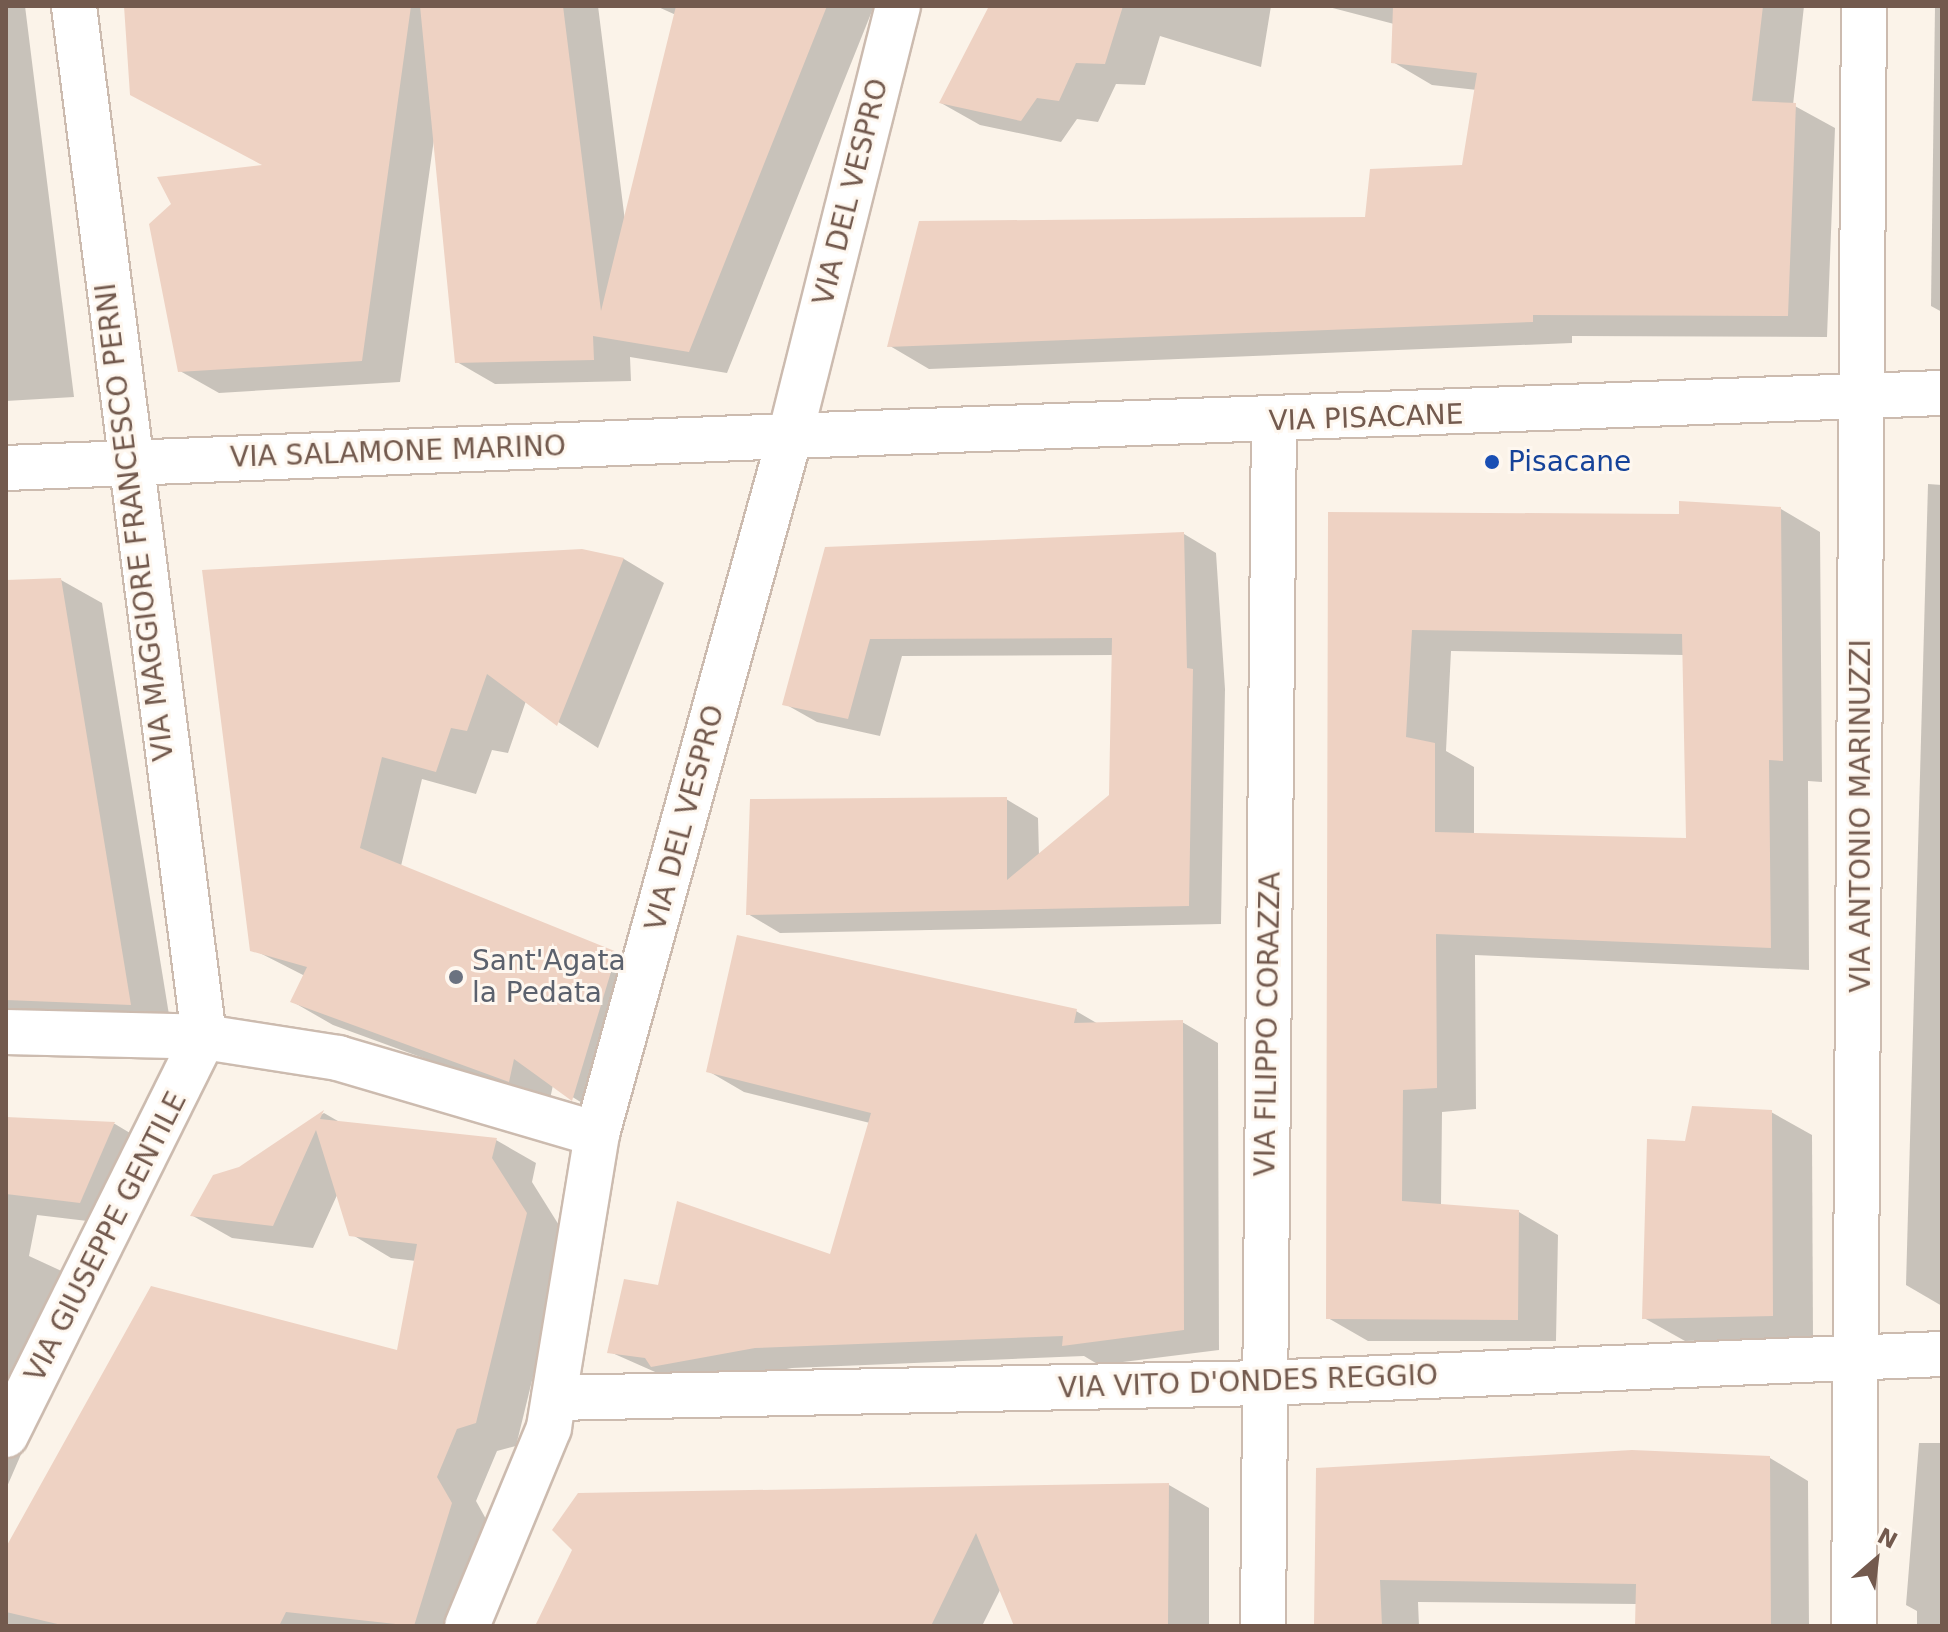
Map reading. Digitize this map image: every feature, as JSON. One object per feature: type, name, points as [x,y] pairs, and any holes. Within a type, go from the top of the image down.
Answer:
[{"type":"street","name":"VIA MAGGIORE FRANCESCO PERNI","points":[[74,6],[127,462],[204,1037]]},
{"type":"street","name":"VIA DEL VESPRO","points":[[467,1626],[549,1428],[597,1134],[790,436],[898,6]]},
{"type":"street","name":"VIA ANTONIO MARINUZZI","points":[[1854,1626],[1859,1358],[1864,6]]},
{"type":"street","name":"VIA PISACANE","points":[[790,436],[1274,422],[1942,393]]},
{"type":"street","name":"VIA FILIPPO CORAZZA","points":[[1263,1626],[1274,422]]},
{"type":"street","name":"VIA SALAMONE MARINO","points":[[6,468],[790,436]]},
{"type":"street","points":[[6,1032],[204,1037],[338,1058],[597,1134]]},
{"type":"street","name":"VIA GIUSEPPE GENTILE","points":[[6,1435],[204,1037]]},
{"type":"street","name":"VIA VITO D'ONDES REGGIO","points":[[554,1398],[1264,1383],[1942,1354]]},
{"type":"building","points":[[124,6],[411,6],[362,361],[178,372],[149,224],[171,204],[157,177],[262,165],[130,95]]},
{"type":"building","points":[[420,6],[563,6],[601,311],[676,6],[827,6],[689,352],[593,336],[594,360],[455,363]]},
{"type":"building","points":[[989,6],[1123,6],[1105,64],[1076,63],[1059,101],[1037,98],[1021,121],[939,103]]},
{"type":"building","points":[[1393,6],[1763,6],[1752,101],[1796,103],[1788,316],[1533,315],[1533,322],[887,347],[919,221],[1365,217],[1370,169],[1462,165],[1477,73],[1391,63]]},
{"type":"building","points":[[1679,501],[1781,507],[1783,761],[1769,760],[1771,948],[1436,934],[1437,1088],[1403,1090],[1402,1201],[1519,1210],[1518,1320],[1326,1319],[1328,512],[1679,514]],"holes":[[[1412,630],[1682,634],[1686,838],[1435,832],[1435,743],[1406,737]]]},
{"type":"building","points":[[1184,532],[1187,668],[1193,669],[1189,906],[746,915],[750,799],[1007,797],[1007,880],[1109,795],[1112,638],[870,639],[848,719],[782,705],[825,547]]},
{"type":"building","points":[[582,549],[624,558],[557,726],[487,674],[467,731],[451,728],[436,772],[382,757],[360,848],[617,952],[572,1101],[514,1059],[509,1082],[290,1002],[307,967],[250,951],[202,570]]},
{"type":"building","points":[[61,578],[131,1005],[6,1000],[6,580]]},
{"type":"building","points":[[737,935],[1077,1009],[1074,1023],[1183,1020],[1184,1330],[1062,1346],[1063,1336],[755,1348],[651,1367],[645,1358],[607,1353],[624,1279],[658,1285],[677,1201],[830,1254],[871,1113],[706,1072]]},
{"type":"building","points":[[1692,1106],[1772,1110],[1773,1316],[1642,1319],[1647,1139],[1685,1141]]},
{"type":"building","points":[[324,1110],[320,1119],[497,1138],[492,1158],[527,1213],[476,1423],[457,1429],[437,1477],[452,1503],[414,1626],[286,1612],[279,1626],[66,1626],[6,1612],[6,1547],[151,1286],[397,1350],[417,1244],[349,1236],[316,1130],[273,1226],[190,1216],[213,1175],[239,1167]]},
{"type":"building","points":[[6,1117],[115,1122],[80,1203],[6,1194]]},
{"type":"building","points":[[1632,1450],[1770,1456],[1771,1626],[1635,1626],[1636,1584],[1380,1580],[1382,1626],[1314,1626],[1316,1468]]},
{"type":"building","points":[[1169,1483],[1168,1626],[1014,1626],[976,1533],[931,1626],[535,1626],[572,1550],[552,1530],[578,1493]]},
{"type":"place","name":"Pisacane","points":[[1492,462]]},
{"type":"place","name":"Sant'Agata la Pedata","points":[[456,977]]}]
